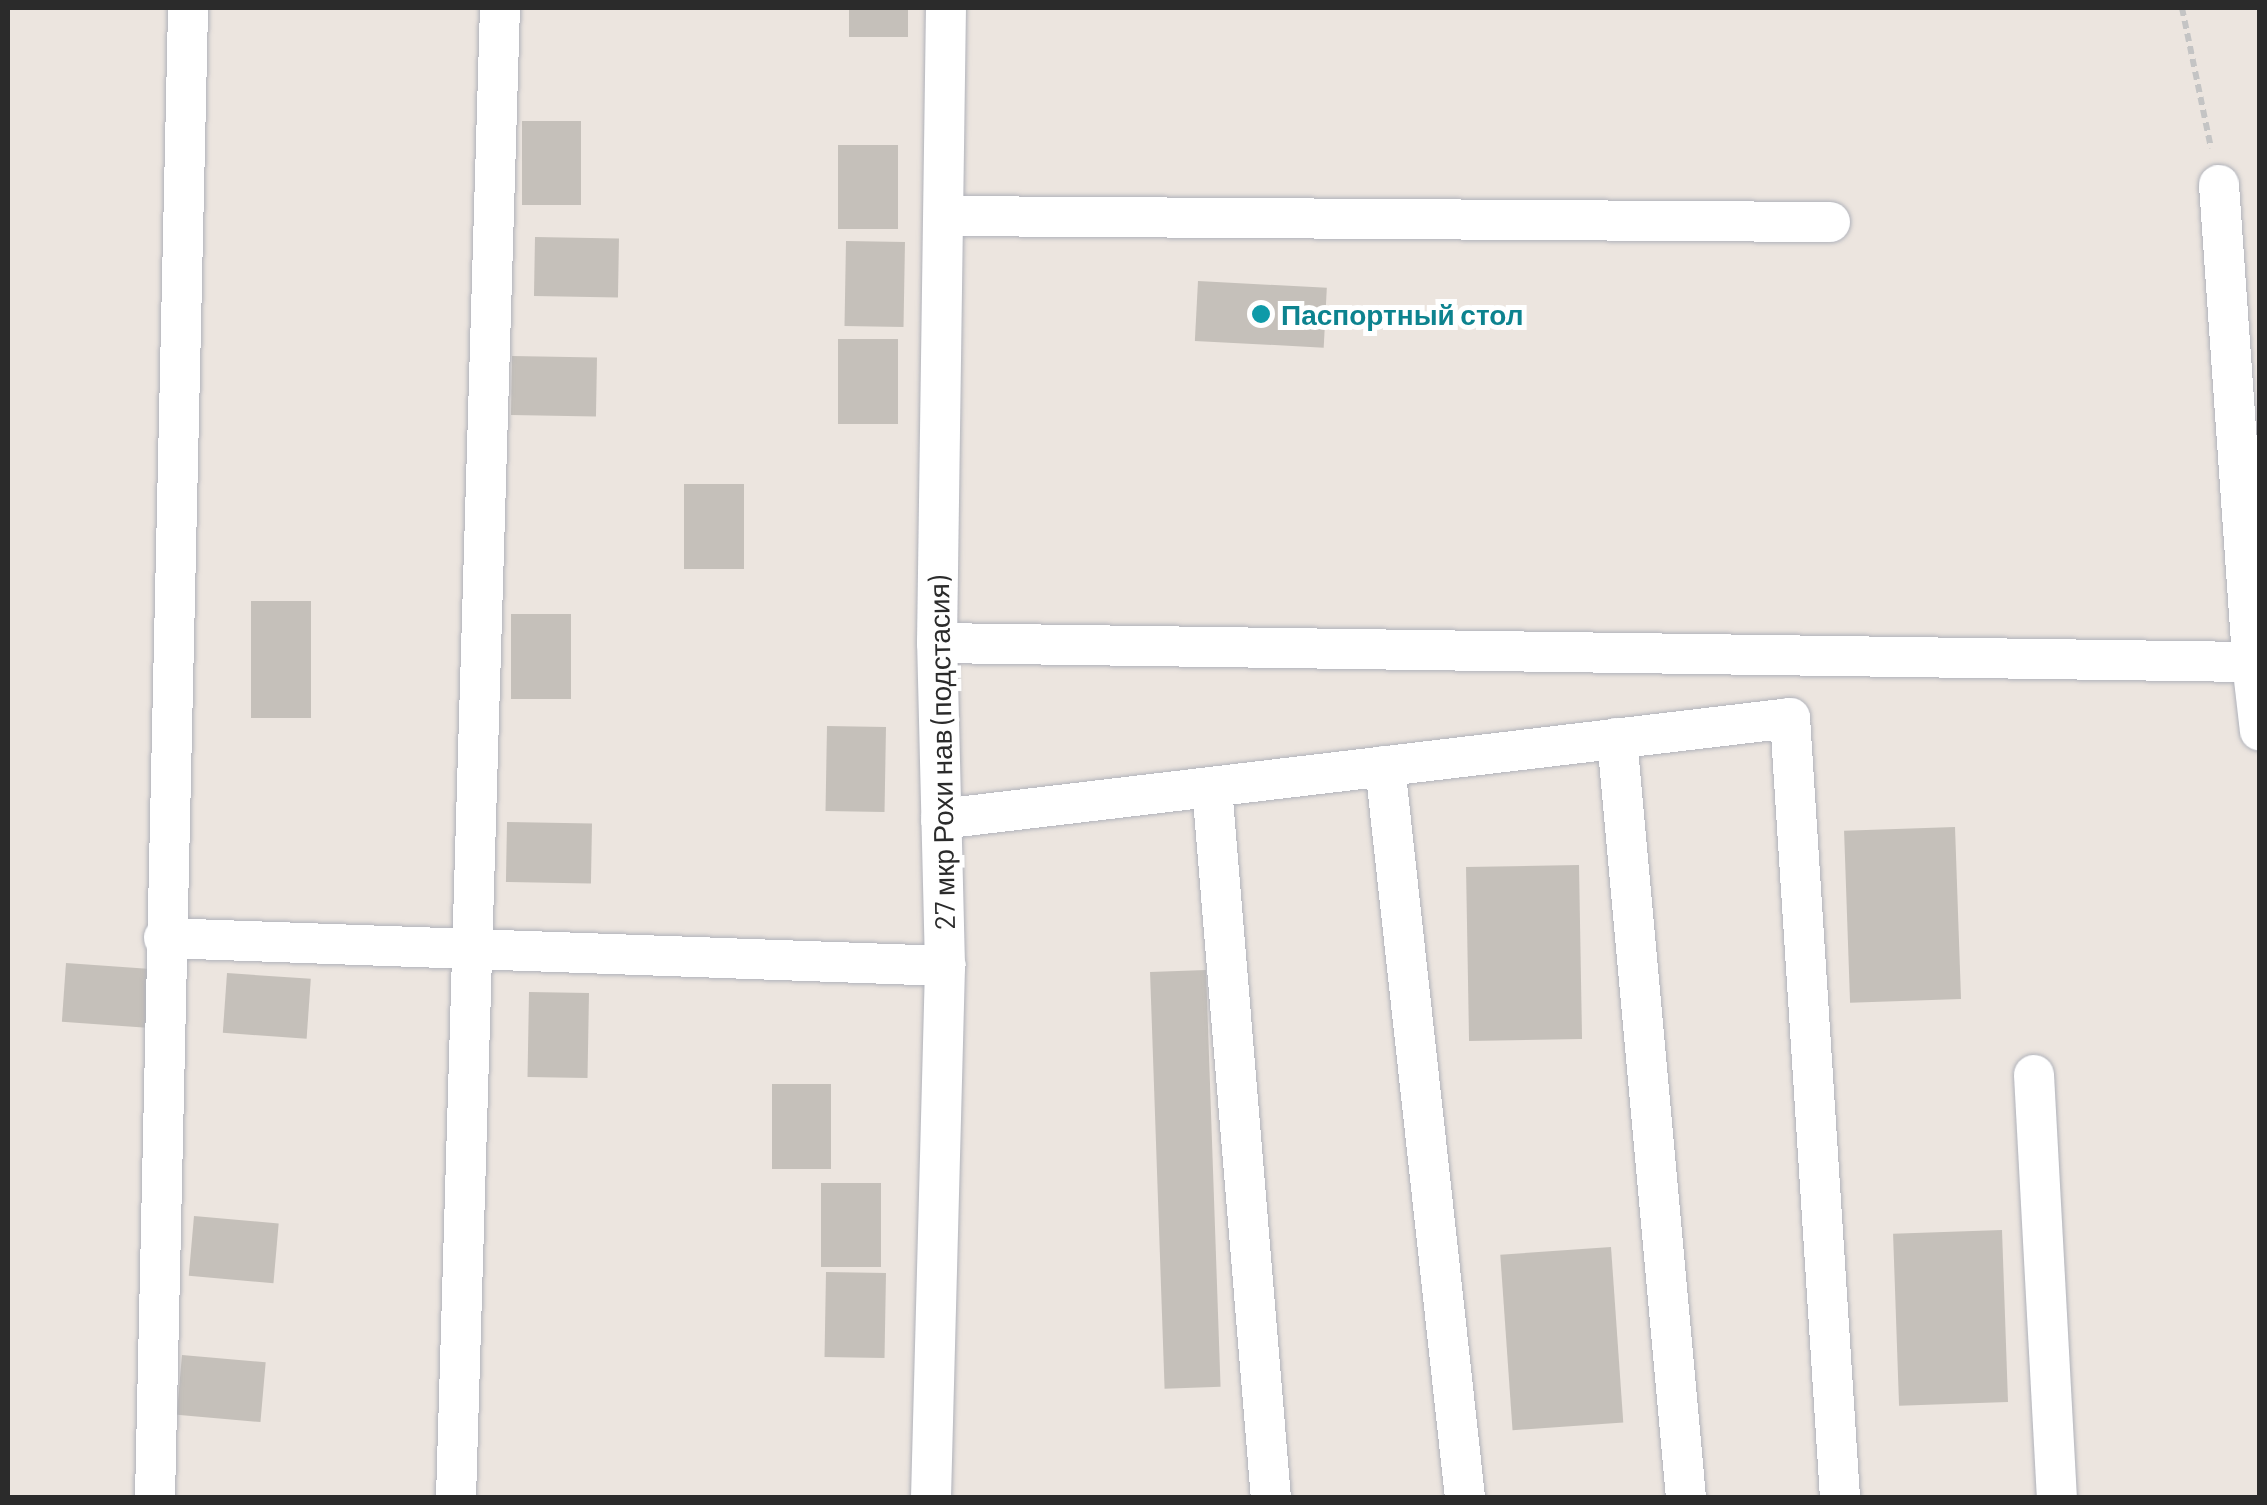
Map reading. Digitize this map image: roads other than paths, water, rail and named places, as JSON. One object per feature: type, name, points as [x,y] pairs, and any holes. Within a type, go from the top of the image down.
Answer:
[{"type":"street","points":[[156,1498],[164,938],[188,8]]},
{"type":"street","points":[[456,1498],[500,8]]},
{"type":"street","name":"27 мкр Рохи нав (подстасия)","points":[[931,1498],[944,966],[938,643],[946,8]]},
{"type":"street","points":[[2219,185],[2260,731]]},
{"type":"street","points":[[945,216],[1830,222]]},
{"type":"street","points":[[938,643],[2252,662]]},
{"type":"street","points":[[941,819],[1790,718],[1840,1498]]},
{"type":"street","points":[[1617,738],[1686,1498]]},
{"type":"street","points":[[1385,766],[1465,1498]]},
{"type":"street","points":[[1212,787],[1271,1498]]},
{"type":"street","points":[[164,938],[944,966]]},
{"type":"street","points":[[2034,1075],[2058,1498]]},
{"type":"place","name":"Паспортный стол","points":[[1261,314]]}]
